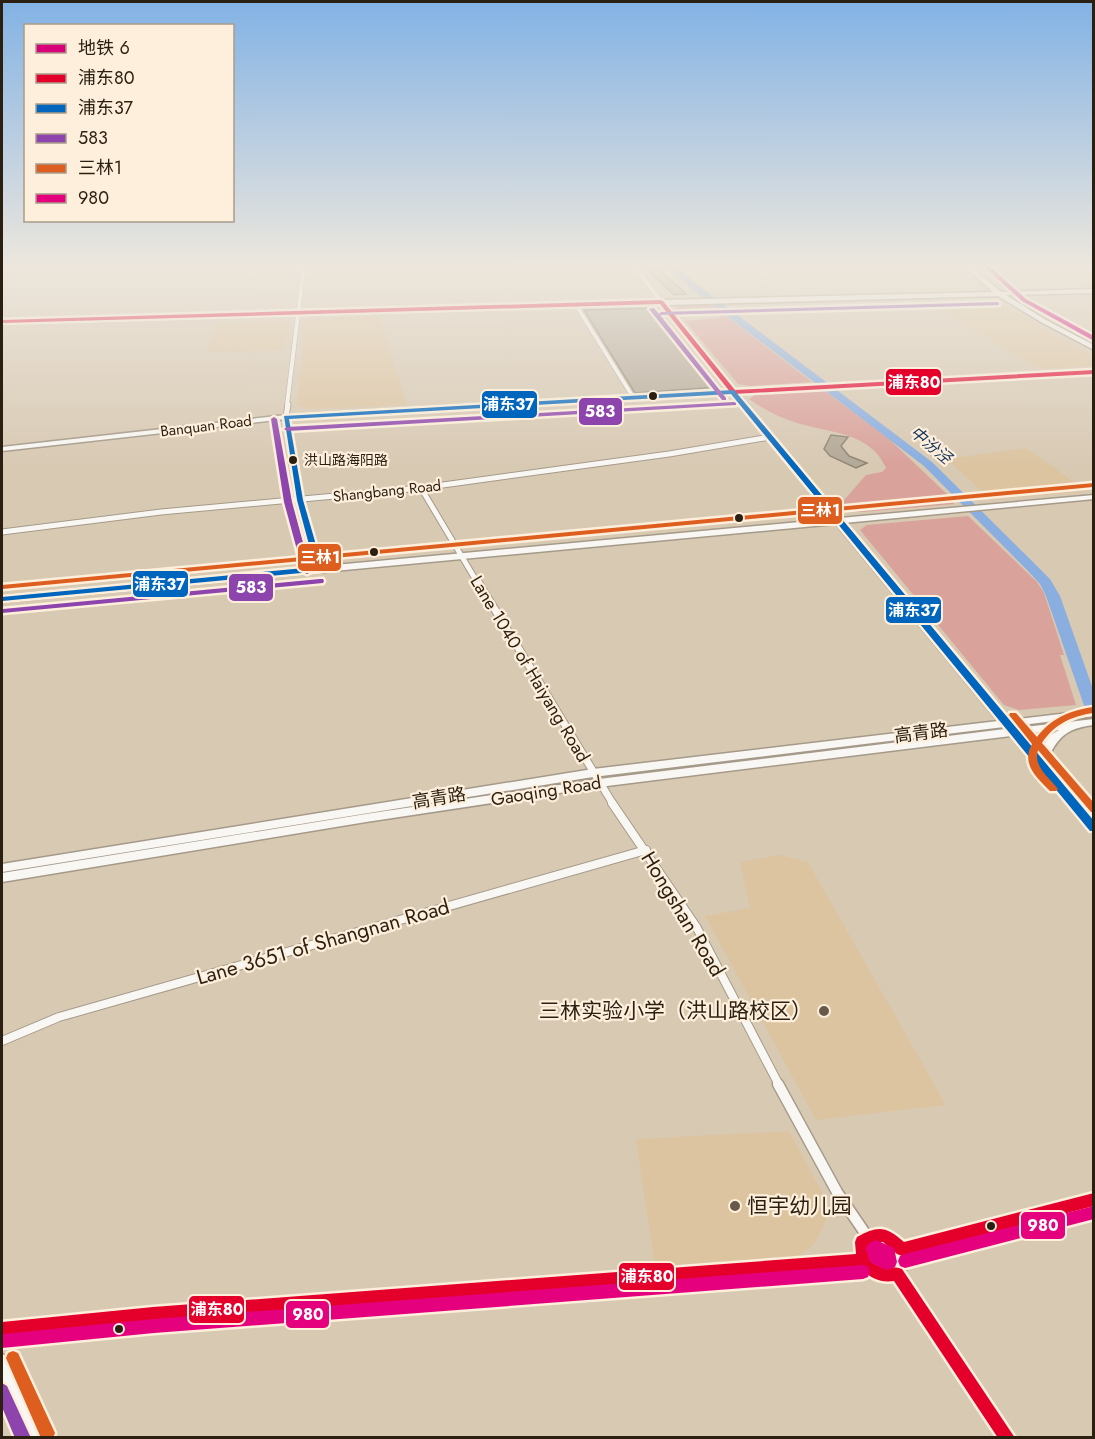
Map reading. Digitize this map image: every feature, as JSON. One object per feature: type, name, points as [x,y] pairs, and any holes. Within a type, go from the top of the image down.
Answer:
[{"type":"street","points":[[295,332],[286,417],[300,500],[319,569]]},
{"type":"street","points":[[593,332],[633,397]]},
{"type":"street","points":[[685,332],[838,521],[1094,829]]},
{"type":"street","points":[[1067,332],[1094,348]]},
{"type":"street","name":"Banquan Road","points":[[2,449],[286,417],[1094,372]]},
{"type":"street","name":"Shangbang Road","points":[[2,532],[161,512],[421,488],[680,453],[770,437]]},
{"type":"street","name":"Lane 1040 of Haiyang Road","points":[[421,488],[596,778]]},
{"type":"street","points":[[2,599],[1094,497]]},
{"type":"street","points":[[1067,798],[1066,787],[1044,756],[1053,738],[1094,713]]},
{"type":"street","name":"Gaoqing Road","points":[[2,878],[596,778],[1008,727],[1084,721]]},
{"type":"street","name":"Hongshan Road","points":[[596,778],[697,928],[801,1128],[837,1192],[867,1236]]},
{"type":"street","name":"高青路","points":[[2,868],[596,778]]},
{"type":"street","name":"Lane 3651 of Shangnan Road","points":[[2,1041],[59,1017],[646,850]]},
{"type":"street","points":[[902,1249],[1094,1199]]},
{"type":"street","points":[[873,1233],[886,1235],[902,1249],[905,1258],[903,1268],[891,1276],[878,1275],[867,1267],[860,1251],[862,1242],[873,1233]]},
{"type":"street","points":[[2,1329],[153,1314],[454,1293],[862,1260]]},
{"type":"street","points":[[897,1274],[1007,1437]]},
{"type":"street","points":[[2,1363],[36,1437]]},
{"type":"shaded area","points":[[215,332],[287,332],[283,350],[207,352]]},
{"type":"shaded area","points":[[305,332],[384,332],[407,405],[309,409],[297,405]]},
{"type":"shaded area","points":[[694,332],[747,332],[812,382],[750,386],[738,384]]},
{"type":"shaded area","points":[[979,332],[1051,332],[1093,356],[1093,366],[1040,369]]},
{"type":"shaded area","points":[[825,391],[889,439],[949,496],[954,504],[862,512],[848,511],[839,506],[866,475],[882,472],[886,468],[879,456],[859,440],[788,420],[749,399],[755,395]]},
{"type":"shaded area","points":[[1026,448],[1087,491],[991,500],[947,459]]},
{"type":"shaded area","points":[[968,516],[1037,582],[1044,593],[1064,655],[1060,655],[1076,705],[1019,710],[1004,705],[860,530],[867,525]]},
{"type":"shaded area","name":"三林实验小学（洪山路校区）","points":[[780,855],[808,862],[946,1105],[816,1120],[705,916],[750,908],[740,862]]},
{"type":"shaded area","name":"恒宇幼儿园","points":[[789,1131],[822,1192],[827,1219],[815,1243],[800,1256],[655,1267],[636,1139]]},
{"type":"building","points":[[598,332],[674,332],[718,387],[635,393]]},
{"type":"building","points":[[831,435],[848,437],[841,446],[849,456],[867,463],[856,468],[830,456],[824,449]]},
{"type":"waterway","name":"中汾泾","points":[[754,332],[928,464],[1045,582],[1053,596],[1094,714]]},
{"type":"metro line","name":"6","points":[[1082,332],[1094,339]]},
{"type":"transit line","name":"583","points":[[671,332],[724,399]]},
{"type":"transit line","name":"浦东80","points":[[685,332],[733,392]]},
{"type":"transit line","name":"浦东80","points":[[733,392],[1094,372]]},
{"type":"transit line","name":"浦东37","points":[[733,392],[1094,828]]},
{"type":"transit line","name":"浦东37","points":[[286,417],[733,392]]},
{"type":"transit line","name":"583","points":[[287,429],[734,404]]},
{"type":"transit line","name":"浦东37","points":[[286,417],[300,500],[319,569]]},
{"type":"transit line","name":"583","points":[[274,419],[288,502],[307,572]]},
{"type":"transit line","name":"三林1","points":[[2,587],[1093,485]]},
{"type":"transit line","name":"浦东37","points":[[2,599],[319,569]]},
{"type":"transit line","name":"583","points":[[3,611],[320,581]]},
{"type":"transit line","name":"三林1","points":[[1053,789],[1035,767],[1032,756],[1034,750],[1046,730],[1060,720],[1093,710]]},
{"type":"transit line","name":"三林1","points":[[1013,715],[1094,810]]},
{"type":"transit line","name":"浦东80","points":[[1007,1438],[897,1274],[876,1272],[866,1263],[862,1242],[874,1236],[883,1235],[902,1249],[1094,1199]]},
{"type":"transit line","name":"980","points":[[905,1261],[1094,1212]]},
{"type":"transit line","name":"980","points":[[876,1247],[889,1253],[890,1262],[886,1263],[875,1257],[873,1249],[876,1247]]},
{"type":"transit line","name":"浦东80","points":[[2,1329],[153,1314],[862,1260]]},
{"type":"transit line","name":"980","points":[[3,1341],[154,1326],[863,1272]]},
{"type":"transit line","name":"三林1","points":[[13,1358],[47,1433]]},
{"type":"transit line","name":"583","points":[[2,1391],[23,1438]]},
{"type":"place","name":"洪山路海阳路","points":[[293,460]]},
{"type":"place","name":"三林实验小学（洪山路校区）","points":[[824,1011]]},
{"type":"place","name":"恒宇幼儿园","points":[[735,1206]]}]
